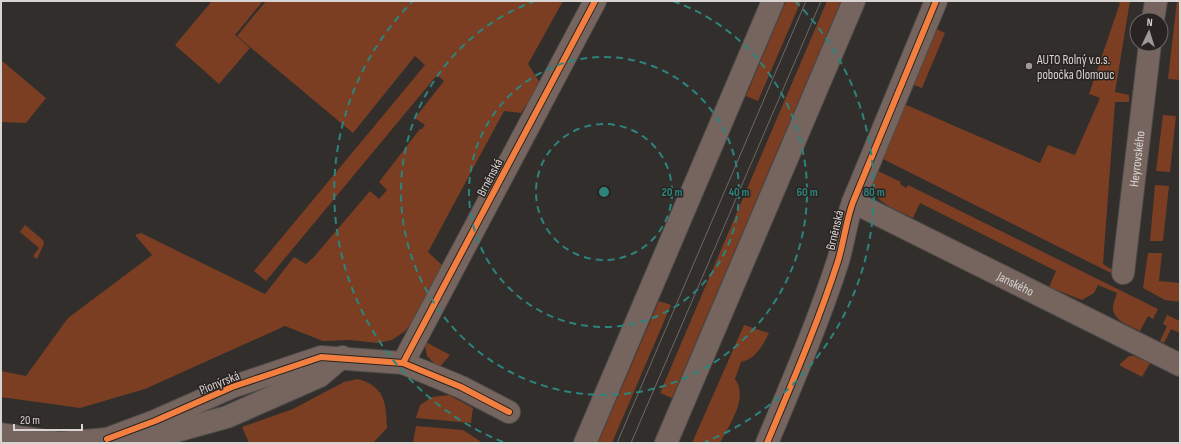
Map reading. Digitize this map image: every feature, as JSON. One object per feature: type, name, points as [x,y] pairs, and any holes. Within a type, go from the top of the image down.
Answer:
[{"type":"main road","points":[[585,443],[773,1]]},
{"type":"main road","points":[[666,443],[854,1]]},
{"type":"street","name":"Brněnská","points":[[403,363],[595,1]]},
{"type":"street","name":"Brněnská","points":[[767,443],[833,276],[841,251],[848,214],[936,1]]},
{"type":"street","points":[[1154,12],[1156,1]]},
{"type":"street","name":"Heyrovského","points":[[1123,273],[1149,52]]},
{"type":"street","name":"Janského","points":[[853,202],[1180,365]]},
{"type":"street","name":"Pionýrská","points":[[1,434],[60,443],[107,439],[155,421],[232,387],[321,357],[342,357],[403,363],[461,387],[509,412]]},
{"type":"shaded area","points":[[212,1],[263,1],[235,35],[250,48],[219,84],[175,45]]},
{"type":"shaded area","points":[[266,1],[563,1],[528,64],[540,83],[521,113],[504,111],[428,252],[442,265],[411,324],[405,331],[392,340],[378,343],[350,340],[323,341],[285,326],[145,389],[80,408],[1,397],[1,371],[26,376],[68,318],[152,255],[135,235],[141,233],[265,294],[294,257],[306,264],[313,258],[370,191],[379,199],[387,190],[379,182],[420,129],[422,129],[425,125],[415,118],[444,81],[437,75],[266,281],[254,271],[425,65],[415,56],[353,133],[237,36]]},
{"type":"shaded area","points":[[786,1],[801,1],[758,101],[746,96]]},
{"type":"shaded area","points":[[827,1],[841,1],[672,398],[660,393]]},
{"type":"shaded area","points":[[1113,1],[1130,1],[1115,92],[1129,95],[1129,102],[1115,102],[1103,264],[1119,274],[1117,276],[881,158],[904,104],[1040,163],[1048,145],[1075,155],[1100,98],[1089,94],[1120,3]]},
{"type":"shaded area","points":[[1177,1],[1180,1],[1180,80],[1168,79]]},
{"type":"shaded area","points":[[935,28],[945,33],[922,88],[914,85],[912,81]]},
{"type":"shaded area","points":[[1,60],[46,98],[26,123],[1,122]]},
{"type":"shaded area","points":[[1163,115],[1176,116],[1170,172],[1156,171]]},
{"type":"shaded area","points":[[876,170],[901,182],[900,184],[906,188],[908,185],[1158,309],[1153,319],[1148,316],[1140,331],[1119,320],[1114,313],[1113,308],[1117,293],[1098,285],[1094,293],[1082,300],[1049,287],[1056,271],[920,203],[913,218],[888,206],[881,201],[873,189],[873,180]]},
{"type":"shaded area","points":[[1155,185],[1169,186],[1163,241],[1150,241]]},
{"type":"shaded area","points":[[25,225],[43,240],[44,244],[37,259],[33,256],[39,248],[20,232]]},
{"type":"shaded area","points":[[1148,253],[1162,253],[1159,281],[1180,283],[1180,302],[1165,300],[1143,288]]},
{"type":"shaded area","points":[[659,301],[671,305],[612,443],[598,443]]},
{"type":"shaded area","points":[[1167,315],[1180,321],[1180,333],[1171,329],[1164,343],[1160,341],[1167,326],[1163,324]]},
{"type":"shaded area","points":[[744,325],[769,333],[755,355],[741,362],[735,379],[739,386],[740,394],[736,411],[720,443],[692,443]]},
{"type":"shaded area","points":[[424,341],[450,355],[439,368],[427,356]]},
{"type":"shaded area","points":[[1129,356],[1134,356],[1150,363],[1142,377],[1119,365]]},
{"type":"shaded area","points":[[358,379],[374,386],[379,391],[385,403],[387,428],[373,443],[249,443],[242,427],[293,409],[344,382]]},
{"type":"shaded area","points":[[449,395],[473,408],[471,423],[416,418],[420,405],[432,397]]},
{"type":"shaded area","points":[[416,426],[463,430],[483,443],[413,443]]},
{"type":"tram line","points":[[617,443],[806,1]]},
{"type":"tram line","points":[[631,443],[821,1]]},
{"type":"cycle path","points":[[403,363],[595,1]]},
{"type":"cycle path","points":[[767,443],[822,307],[838,261],[853,202],[936,1]]},
{"type":"cycle path","points":[[107,439],[155,421],[232,387],[321,357],[403,363],[461,387],[509,412]]},
{"type":"place","name":"AUTO Rolný v.o.s. pobočka Olomouc","points":[[1029,66]]}]
